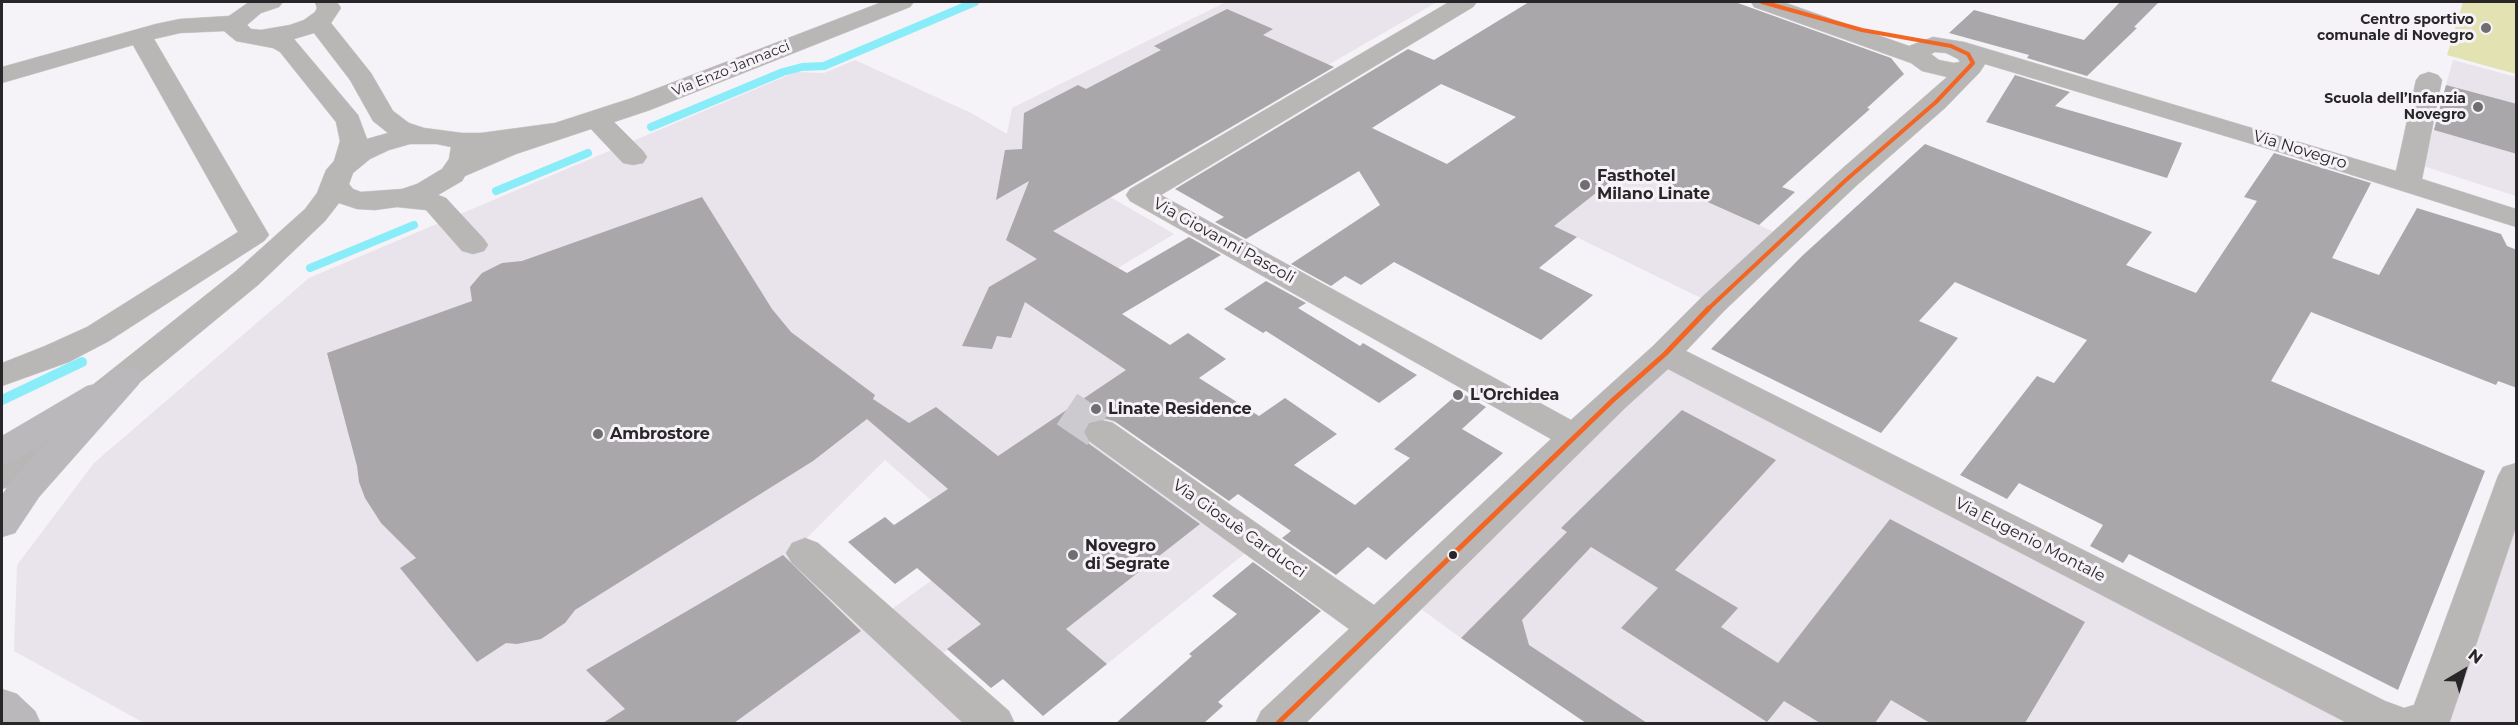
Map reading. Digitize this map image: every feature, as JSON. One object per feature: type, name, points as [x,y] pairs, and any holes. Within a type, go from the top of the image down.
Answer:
[{"type":"main road","points":[[2,452],[126,377]]},
{"type":"main road","points":[[2,523],[26,488],[126,377]]},
{"type":"main road","points":[[2,707],[20,723]]},
{"type":"street","points":[[246,30],[248,11],[271,2]]},
{"type":"street","name":"Via Enzo Jannacci","points":[[247,278],[327,229],[392,200],[427,190],[492,153],[597,120],[902,2]]},
{"type":"street","name":"Via Giovanni Pascoli","points":[[1465,2],[1140,195],[1575,437]]},
{"type":"street","name":"Via Novegro","points":[[1762,2],[1946,70],[1970,67],[2008,69],[2082,85]]},
{"type":"street","points":[[2,87],[143,41],[180,26],[288,34],[322,12],[382,115],[399,129],[418,135]]},
{"type":"street","name":"Via Novegro","points":[[1798,14],[1862,30],[1948,46],[2517,218]]},
{"type":"street","points":[[246,30],[289,47],[349,121],[354,141],[342,174]]},
{"type":"street","points":[[2,75],[143,41]]},
{"type":"street","points":[[2,375],[57,354],[98,334],[254,236],[143,41]]},
{"type":"street","points":[[1276,723],[1665,354],[1713,304],[1824,201],[1936,102],[1973,61],[1970,56],[1948,46],[1922,47],[1917,52],[1936,102]]},
{"type":"street","points":[[2407,184],[2429,80]]},
{"type":"street","points":[[597,120],[633,157]]},
{"type":"street","name":"Via Enzo Jannacci","points":[[2,476],[247,278],[310,220],[342,174],[379,144],[418,135],[494,140],[558,131]]},
{"type":"street","points":[[392,200],[420,199],[436,204],[482,241],[451,188],[454,173],[464,154],[461,146],[452,139]]},
{"type":"street","name":"Via Enzo Jannacci","points":[[342,174],[343,195],[357,200],[392,200]]},
{"type":"street","name":"Via Eugenio Montale","points":[[1665,354],[2370,714],[2397,723]]},
{"type":"street","name":"Via Enzo Jannacci","points":[[2,460],[126,377]]},
{"type":"street","name":"Via Giosuè Carducci","points":[[1101,432],[1376,627]]},
{"type":"street","points":[[2410,723],[2429,721],[2517,476]]},
{"type":"street","points":[[805,553],[994,723]]},
{"type":"shaded area","points":[[1226,2],[1437,2],[1105,194],[1174,234],[1118,268],[1075,284],[1199,364],[1104,430],[1258,543],[1107,664],[1066,629],[981,624],[929,664],[994,723],[144,723],[14,651],[17,565],[94,463],[309,278],[796,72],[824,73],[855,60],[971,113],[1007,134],[1012,108]],"holes":[[[885,460],[963,528],[968,554],[878,619],[799,546]]]},
{"type":"shaded area","name":"Scuola dell’Infanzia Novegro","points":[[2453,60],[2516,77],[2516,196],[2423,166]]},
{"type":"shaded area","points":[[1516,117],[1785,237],[1713,304],[1554,226],[1428,177]]},
{"type":"shaded area","points":[[1665,354],[2397,723],[1586,723],[1406,598]]},
{"type":"shaded area","points":[[2516,476],[2516,723],[2410,724],[2429,721]]},
{"type":"green space","name":"Centro sportivo comunale di Novegro","points":[[2463,2],[2516,2],[2516,74],[2447,55]]},
{"type":"building","points":[[1529,2],[1735,2],[1891,58],[1904,74],[1867,108],[1870,109],[1782,187],[1795,192],[1759,225],[1629,167],[1554,226],[1577,237],[1539,268],[1593,295],[1541,340],[1394,262],[1361,285],[1345,276],[1331,286],[1291,264],[1380,205],[1359,171],[1246,239],[1215,222],[1224,217],[1175,189],[1408,49],[1434,60]],"holes":[[[1441,84],[1516,117],[1447,164],[1372,128]]]},
{"type":"building","points":[[2120,2],[2159,2],[2134,27],[2137,28],[2087,76],[2027,58],[2029,55],[1949,33],[1974,10],[2084,40]]},
{"type":"building","points":[[1227,9],[1273,29],[1263,35],[1334,67],[1053,231],[1127,273],[1189,237],[1221,255],[1122,314],[1170,345],[1188,333],[1226,359],[1199,378],[1259,416],[1285,398],[1337,434],[1294,465],[1355,505],[1410,458],[1394,449],[1460,392],[1486,407],[1462,429],[1503,453],[1386,560],[1368,547],[1336,575],[1282,538],[1291,531],[1238,494],[1229,501],[1114,421],[1102,418],[1088,421],[1082,431],[1088,443],[1200,524],[1066,629],[1107,664],[1043,716],[1003,679],[991,688],[947,649],[981,624],[917,568],[895,584],[848,542],[885,517],[894,525],[948,489],[867,419],[813,461],[575,610],[565,623],[541,639],[517,644],[506,643],[477,662],[400,568],[416,558],[381,523],[365,498],[327,353],[472,301],[470,287],[482,273],[502,263],[522,261],[702,197],[772,309],[791,332],[875,395],[873,399],[909,423],[936,407],[998,456],[1126,370],[1025,302],[1011,338],[997,336],[992,349],[962,346],[989,287],[1037,259],[1006,240],[1029,181],[996,200],[1005,150],[1022,149],[1024,113],[1078,85],[1086,89],[1161,50],[1154,46]]},
{"type":"building","points":[[2015,75],[2070,92],[2055,106],[2182,143],[2167,178],[1986,122]]},
{"type":"building","points":[[2446,85],[2517,104],[2517,154],[2434,130]]},
{"type":"building","points":[[1925,144],[2152,232],[2126,265],[2196,293],[2257,201],[2244,197],[2274,153],[2371,183],[2332,258],[2379,275],[2417,208],[2501,234],[2507,246],[2517,250],[2517,388],[2498,381],[2496,385],[2311,312],[2271,381],[2485,471],[2398,690],[2129,554],[2123,563],[2090,546],[2103,525],[2019,483],[2007,499],[1960,475],[2037,376],[2054,383],[2087,340],[1955,282],[1919,321],[1958,338],[1881,433],[1711,349],[1802,256]]},
{"type":"building","points":[[1266,281],[1306,303],[1298,308],[1360,346],[1363,343],[1417,375],[1379,403],[1266,331],[1263,333],[1224,309]]},
{"type":"building","points":[[1682,410],[1776,460],[1675,570],[1738,608],[1721,627],[1778,663],[1890,519],[2085,622],[2025,723],[1930,723],[1891,700],[1875,723],[1820,723],[1784,701],[1767,722],[1621,628],[1658,588],[1591,547],[1522,620],[1529,645],[1647,723],[1586,723],[1461,638],[1567,532],[1561,528]]},
{"type":"building","points":[[783,555],[861,631],[734,723],[603,723],[625,709],[586,670]]},
{"type":"building","points":[[1253,562],[1321,611],[1218,702],[1223,706],[1204,723],[1116,723],[1192,656],[1189,654],[1237,614],[1212,596]]},
{"type":"waterway","points":[[651,127],[783,72],[802,67],[824,66],[975,2]]},
{"type":"waterway","points":[[496,191],[588,153]]},
{"type":"waterway","points":[[310,268],[414,225]]},
{"type":"waterway","points":[[2,400],[82,362]]},
{"type":"tunnel","points":[[1067,409],[1101,432]]},
{"type":"transit line","points":[[1277,724],[1613,400],[1665,354],[1713,304],[1846,180],[1936,102],[1973,63],[1968,54],[1951,46],[1862,30],[1762,2]]},
{"type":"place","name":"Centro sportivo comunale di Novegro","points":[[2486,28]]},
{"type":"place","name":"Scuola dell’Infanzia Novegro","points":[[2478,107]]},
{"type":"place","name":"Fasthotel Milano Linate","points":[[1585,185]]},
{"type":"place","name":"L'Orchidea","points":[[1458,395]]},
{"type":"place","name":"Linate Residence","points":[[1096,409]]},
{"type":"place","name":"Ambrostore","points":[[598,434]]},
{"type":"place","name":"Novegro di Segrate","points":[[1073,555]]}]
